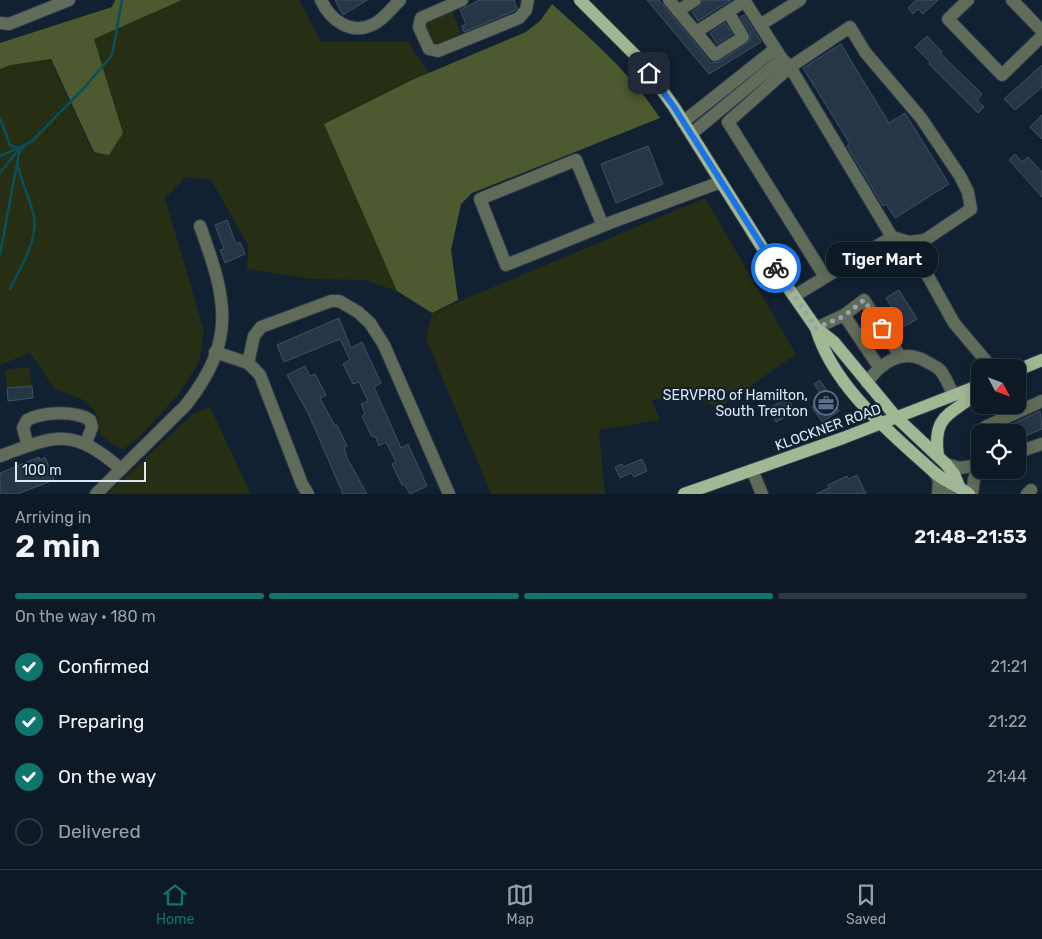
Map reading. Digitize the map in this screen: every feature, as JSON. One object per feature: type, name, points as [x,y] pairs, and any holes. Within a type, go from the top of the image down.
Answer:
[{"type":"main road","points":[[580,0],[641,61],[691,134],[816,328],[834,342],[896,417],[942,460],[966,491]]},
{"type":"main road","points":[[816,328],[822,348],[864,407],[880,424],[935,473],[946,482],[966,491]]},
{"type":"main road","points":[[1026,367],[1042,361]]},
{"type":"main road","name":"KLOCKNER ROAD","points":[[684,494],[880,424],[971,388]]},
{"type":"main road","points":[[942,460],[936,438],[938,426],[950,413],[971,398]]},
{"type":"street","points":[[0,23],[9,24],[69,0]]},
{"type":"street","points":[[321,0],[332,18],[344,26],[363,26],[373,24],[400,0]]},
{"type":"street","points":[[462,0],[421,18],[419,27],[428,49],[438,51],[519,18],[526,10],[528,0]]},
{"type":"street","points":[[669,0],[715,55],[744,37],[728,12]]},
{"type":"street","points":[[678,11],[695,0]]},
{"type":"street","points":[[683,122],[782,58],[850,27],[865,52],[921,118],[960,176],[968,192],[971,209],[925,240],[910,242],[892,237],[782,58],[745,0],[696,32]]},
{"type":"street","points":[[760,25],[800,0]]},
{"type":"street","points":[[968,0],[948,20],[1002,75],[1042,36]]},
{"type":"street","points":[[1018,2],[1042,31]]},
{"type":"street","points":[[691,134],[782,58]]},
{"type":"street","points":[[782,58],[728,122],[826,277]]},
{"type":"street","points":[[603,226],[576,160],[480,199],[506,265],[721,182]]},
{"type":"street","points":[[96,494],[186,405],[204,379],[215,352],[220,339],[223,312],[218,278],[200,226]]},
{"type":"street","points":[[794,296],[892,237]]},
{"type":"street","points":[[910,242],[954,323],[984,359]]},
{"type":"street","points":[[816,328],[844,316],[864,300],[900,356]]},
{"type":"street","points":[[248,364],[254,336],[261,327],[331,301],[347,304],[370,323],[384,345],[449,494]]},
{"type":"street","points":[[844,316],[880,367]]},
{"type":"street","points":[[215,352],[255,368],[264,381],[302,484],[308,494]]},
{"type":"street","points":[[867,383],[880,367],[900,356],[921,358],[940,370],[954,395]]},
{"type":"street","points":[[992,424],[1042,401]]},
{"type":"street","points":[[28,446],[23,428],[27,420],[64,413],[81,416],[90,420],[92,427],[86,443]]},
{"type":"street","points":[[0,456],[58,438],[86,443],[121,469]]},
{"type":"street","points":[[1026,449],[1042,444]]},
{"type":"street","points":[[942,460],[959,468],[971,466]]},
{"type":"street","points":[[752,470],[762,494]]},
{"type":"street","points":[[935,473],[939,480],[938,494]]},
{"type":"street","points":[[945,494],[966,491],[974,479]]},
{"type":"green space","points":[[115,0],[182,0],[94,39],[123,133],[109,155],[94,152],[51,59],[11,65],[0,69],[0,43],[112,7]]},
{"type":"green space","points":[[182,0],[299,0],[321,42],[408,42],[429,73],[324,124],[397,291],[364,280],[312,279],[247,269],[248,245],[211,180],[186,177],[165,198],[204,331],[199,362],[178,395],[141,435],[123,450],[101,436],[96,413],[86,401],[55,389],[30,353],[0,365],[0,69],[11,65],[50,59],[93,152],[123,133],[94,39]]},
{"type":"green space","points":[[552,4],[624,72],[637,86],[660,118],[472,193],[461,204],[451,250],[458,300],[432,313],[397,291],[324,124],[412,80],[526,32],[540,21]]},
{"type":"green space","points":[[452,10],[461,35],[438,44],[432,43],[425,27],[426,21]]},
{"type":"green space","points":[[705,198],[796,354],[718,409],[691,394],[652,400],[660,420],[599,430],[605,494],[491,494],[426,339],[432,313]]},
{"type":"green space","points":[[29,367],[32,386],[7,388],[5,370]]},
{"type":"green space","points":[[210,407],[251,494],[107,494],[193,414]]},
{"type":"building","points":[[335,0],[367,0],[343,15]]},
{"type":"building","points":[[479,0],[514,0],[517,8],[464,32],[462,26],[466,24],[460,10]]},
{"type":"building","points":[[647,0],[659,0],[711,63],[719,62],[750,41],[750,33],[740,17],[744,15],[761,42],[709,74]]},
{"type":"building","points":[[703,0],[731,0],[698,21],[692,12],[700,6]]},
{"type":"building","points":[[916,0],[938,0],[923,14],[918,9],[913,14],[908,8]]},
{"type":"building","points":[[725,23],[732,34],[717,44],[710,33]]},
{"type":"building","points":[[927,36],[942,52],[940,53],[982,94],[977,100],[984,107],[978,113],[929,64],[930,62],[915,47]]},
{"type":"building","points":[[841,44],[889,123],[905,113],[949,184],[895,218],[886,204],[883,206],[847,146],[850,144],[803,68]]},
{"type":"building","points":[[1042,65],[1042,87],[1015,110],[1004,99]]},
{"type":"building","points":[[1042,115],[1042,139],[1030,127]]},
{"type":"building","points":[[648,146],[663,184],[616,203],[601,164]]},
{"type":"building","points":[[1015,154],[1022,162],[1028,157],[1042,172],[1042,197],[1009,160]]},
{"type":"building","points":[[227,220],[236,244],[240,242],[245,254],[225,263],[220,250],[224,249],[215,225]]},
{"type":"building","points":[[899,290],[917,319],[903,327],[886,298]]},
{"type":"building","points":[[339,318],[351,348],[362,342],[381,383],[374,387],[401,448],[408,444],[427,486],[410,494],[404,484],[402,485],[392,464],[396,462],[386,442],[379,446],[375,436],[372,437],[362,416],[365,414],[361,404],[368,401],[359,382],[353,384],[343,364],[350,360],[340,339],[284,362],[277,345]]},
{"type":"building","points":[[305,366],[310,376],[315,374],[326,395],[320,398],[335,426],[337,425],[347,446],[344,447],[347,458],[367,494],[343,494],[309,415],[287,375]]},
{"type":"building","name":"SERVPRO of Hamilton, South Trenton","points":[[820,380],[839,411],[822,422],[812,407],[824,399],[814,384]]},
{"type":"building","points":[[32,386],[33,398],[8,401],[7,388]]},
{"type":"building","points":[[788,398],[795,412],[776,422],[769,408]]},
{"type":"building","points":[[1040,411],[1042,429],[1026,436],[1026,424],[1012,424]]},
{"type":"building","points":[[39,457],[40,460],[45,457],[54,480],[17,494],[0,494],[0,473]]},
{"type":"building","points":[[642,459],[647,471],[634,477],[631,473],[620,478],[615,467],[622,464],[623,467]]},
{"type":"building","points":[[857,475],[866,494],[816,494],[829,488],[828,485],[847,476],[849,479]]},
{"type":"waterway","points":[[0,156],[31,142],[84,88],[112,55],[122,0]]},
{"type":"waterway","points":[[0,118],[10,145],[19,149],[0,173]]},
{"type":"waterway","points":[[0,254],[19,153],[24,147]]},
{"type":"waterway","points":[[10,289],[28,252],[34,232],[33,212],[17,163]]},
{"type":"way so far","points":[[776,268],[816,328],[844,316],[864,300],[882,328]]},
{"type":"place","name":"Tiger Mart","points":[[882,328]]},
{"type":"place","name":"SERVPRO of Hamilton, South Trenton","points":[[826,403]]},
{"type":"route","points":[[649,73],[674,107],[776,268]]}]
